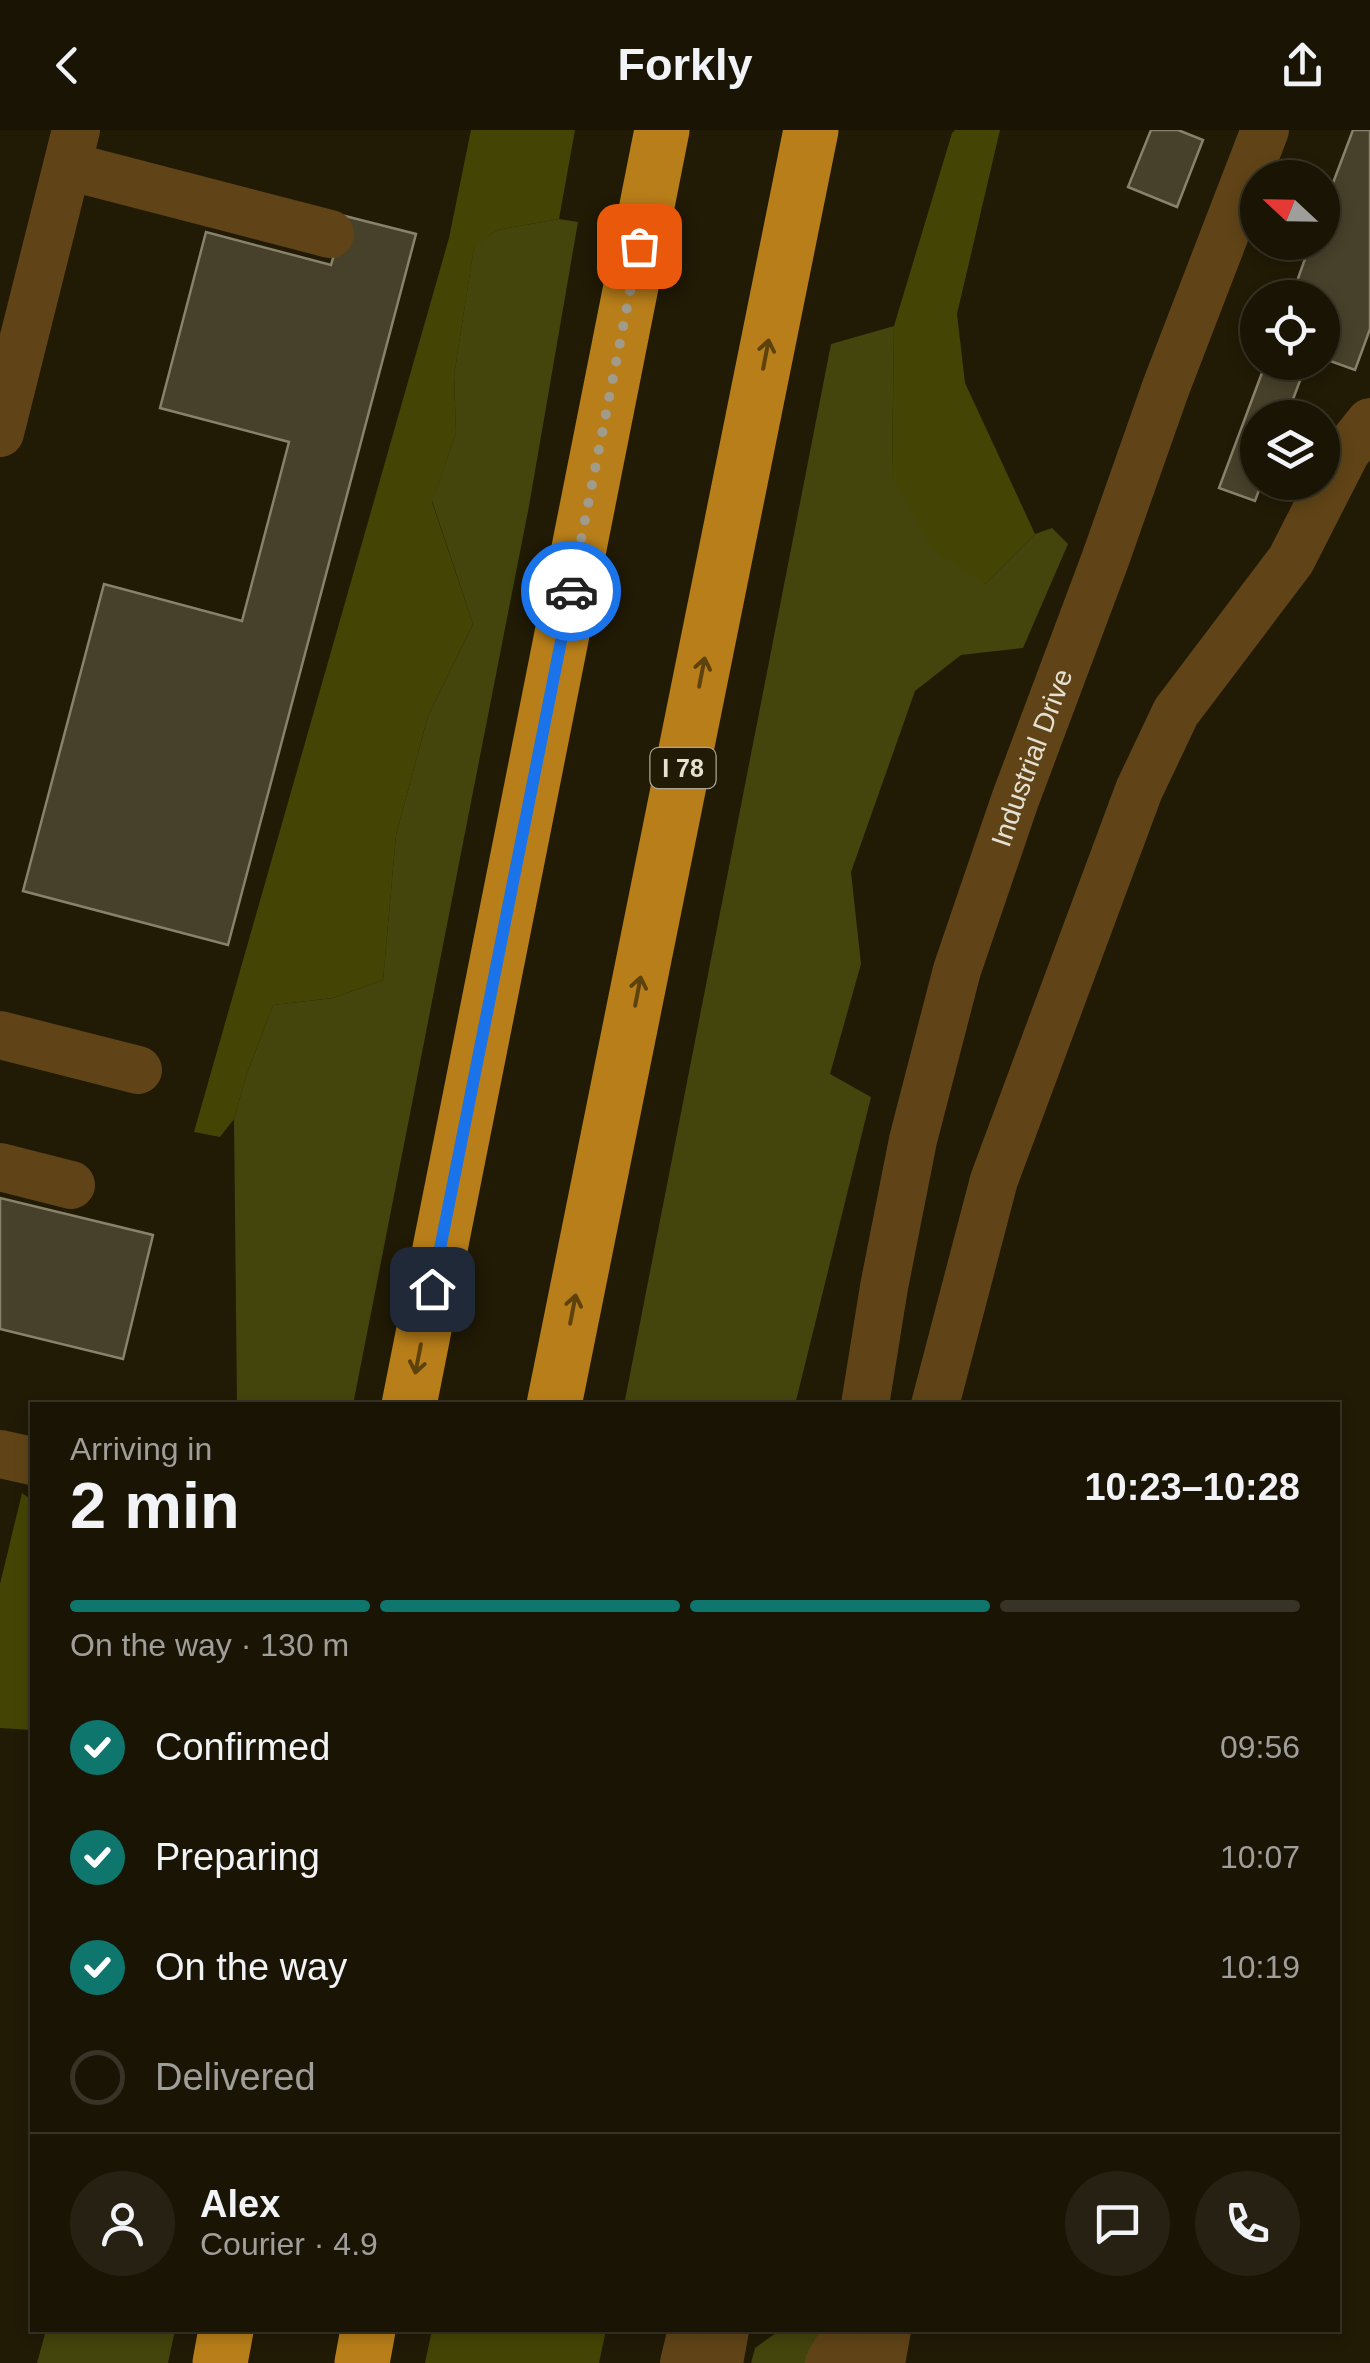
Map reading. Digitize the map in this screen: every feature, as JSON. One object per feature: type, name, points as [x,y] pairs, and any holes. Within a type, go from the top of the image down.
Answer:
[{"type":"highway","points":[[410,1402],[662,130]]},
{"type":"highway","name":"I 78","points":[[555,1402],[811,130]]},
{"type":"highway","points":[[220,2363],[226,2332]]},
{"type":"highway","points":[[362,2363],[368,2332]]},
{"type":"street","name":"Industrial Drive","points":[[865,1402],[914,1140],[957,970],[1015,800],[1264,130]]},
{"type":"street","points":[[0,434],[19,277],[72,148],[330,234]]},
{"type":"street","points":[[936,1402],[994,1180],[1139,790],[1176,712],[1292,560],[1346,452],[1370,422]]},
{"type":"street","points":[[0,1035],[138,1070]]},
{"type":"street","points":[[0,1166],[71,1185]]},
{"type":"street","points":[[0,1454],[30,1461]]},
{"type":"street","points":[[684,2363],[692,2332]]},
{"type":"street","points":[[719,2363],[726,2332]]},
{"type":"street","points":[[829,2363],[848,2332]]},
{"type":"street","points":[[881,2363],[887,2332]]},
{"type":"shaded area","points":[[471,130],[575,130],[559,219],[497,230],[474,247],[454,376],[456,433],[432,502],[473,624],[428,716],[396,835],[383,980],[333,998],[273,1005],[234,1119],[220,1137],[194,1132],[449,238]]},
{"type":"shaded area","points":[[955,130],[1000,130],[957,314],[965,383],[1035,534],[985,584],[934,551],[892,476],[894,326]]},
{"type":"shaded area","points":[[559,219],[578,222],[529,506],[354,1402],[237,1402],[234,1119],[273,1005],[333,998],[383,980],[396,835],[428,716],[473,624],[432,501],[456,433],[454,376],[474,246],[497,230]]},
{"type":"shaded area","points":[[894,326],[892,476],[985,584],[1035,534],[1052,528],[1068,544],[1023,648],[961,655],[915,691],[851,872],[861,964],[830,1074],[871,1097],[796,1402],[625,1402],[831,344]]},
{"type":"shaded area","points":[[22,1493],[30,1499],[30,1730],[0,1728],[0,1584]]},
{"type":"shaded area","points":[[45,2332],[175,2332],[168,2363],[37,2363]]},
{"type":"shaded area","points":[[432,2332],[606,2332],[599,2363],[425,2363]]},
{"type":"shaded area","points":[[777,2332],[832,2332],[812,2363],[751,2363],[755,2348]]},
{"type":"building","points":[[1151,130],[1178,130],[1203,140],[1177,207],[1128,187]]},
{"type":"building","points":[[1353,130],[1370,130],[1370,329],[1355,370],[1340,365],[1340,280],[1297,280],[1305,260],[1340,260],[1340,164]]},
{"type":"building","points":[[345,216],[416,234],[228,945],[23,891],[104,584],[242,621],[289,442],[160,408],[206,232],[331,265]]},
{"type":"building","points":[[1259,380],[1300,380],[1293,400],[1252,400]]},
{"type":"building","points":[[1240,432],[1240,496],[1219,488]]},
{"type":"building","points":[[0,1198],[153,1235],[123,1359],[0,1329]]},
{"type":"way so far","points":[[571,591],[639,246]]},
{"type":"route","points":[[432,1289],[571,591]]}]
